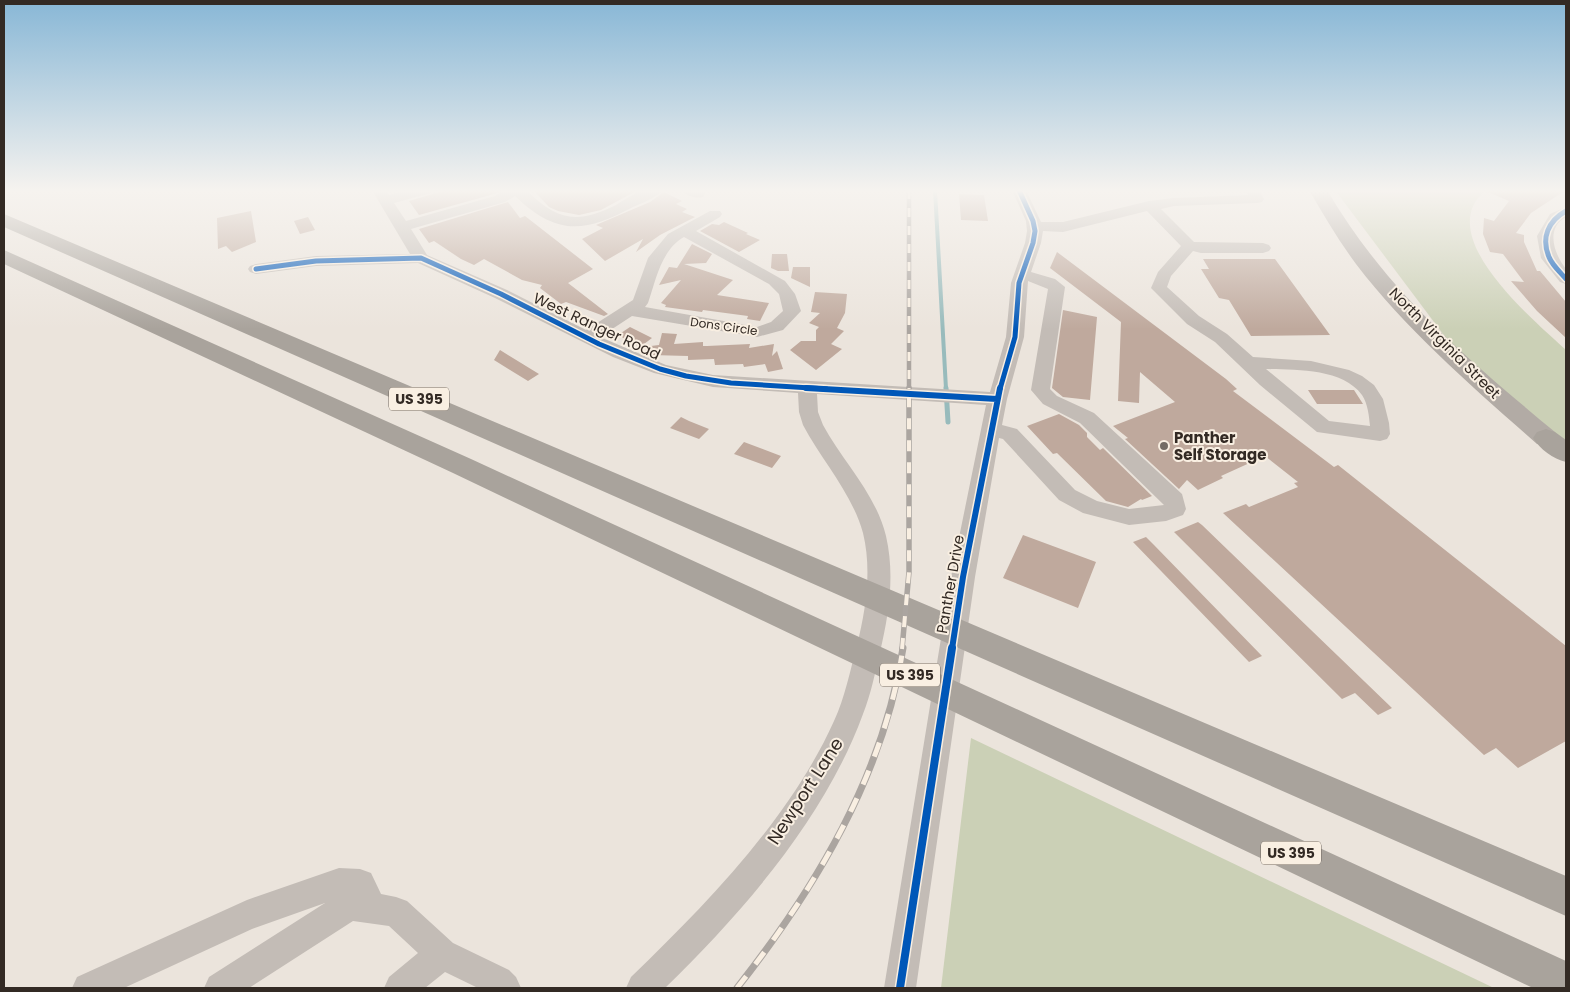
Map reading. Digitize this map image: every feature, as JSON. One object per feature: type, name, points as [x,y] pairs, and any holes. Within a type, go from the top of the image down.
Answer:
[{"type":"highway","name":"US 395","points":[[42,236],[1566,896]]},
{"type":"highway","name":"US 395","points":[[4,256],[462,466],[1566,982]]},
{"type":"main road","name":"North Virginia Street","points":[[1347,236],[1365,261],[1411,315],[1481,382],[1556,445]]},
{"type":"street","points":[[407,236],[421,258]]},
{"type":"street","points":[[588,337],[640,302],[656,258],[665,245],[677,236]]},
{"type":"street","name":"Dons Circle","points":[[630,310],[757,332],[771,331],[784,323],[792,311],[786,290],[775,281],[695,236]]},
{"type":"street","name":"Panther Drive","points":[[900,988],[963,577],[993,430],[997,400],[1014,336],[1019,283],[1033,243],[1033,236]]},
{"type":"street","points":[[1180,236],[1189,245],[1201,248],[1263,248]]},
{"type":"street","points":[[1544,236],[1549,258],[1566,278]]},
{"type":"street","points":[[1189,245],[1185,253],[1176,259],[1160,278],[1158,288],[1193,320],[1221,338],[1248,363],[1324,427],[1380,434],[1378,412],[1368,390],[1342,372],[1296,366],[1248,363]]},
{"type":"street","name":"West Ranger Road","points":[[256,269],[316,261],[421,258],[434,266],[494,290],[630,358],[662,370],[689,377],[731,383],[997,400]]},
{"type":"street","points":[[993,430],[1010,434],[1067,495],[1091,507],[1129,517],[1166,513],[1175,509],[1174,500],[1086,418],[1050,400],[1040,390],[1058,287],[1049,282],[1022,275]]},
{"type":"street","name":"Newport Lane","points":[[642,988],[688,946],[739,888],[780,832],[811,788],[842,732],[858,690],[875,624],[880,584],[878,554],[866,512],[814,427],[809,414],[808,388]]},
{"type":"street","points":[[88,988],[247,915],[339,883],[360,884],[372,909]]},
{"type":"street","points":[[220,988],[350,905],[396,912],[442,954],[498,981],[505,988]]},
{"type":"street","points":[[400,988],[442,954]]},
{"type":"green space","points":[[1370,236],[1473,236],[1479,253],[1493,276],[1512,298],[1566,350],[1566,442],[1455,350]]},
{"type":"green space","points":[[971,738],[1494,988],[941,988]]},
{"type":"building","points":[[218,236],[255,236],[256,242],[232,252],[226,246],[218,249]]},
{"type":"building","points":[[424,236],[551,236],[593,269],[568,283],[608,314],[604,316],[566,302],[561,304],[540,288],[542,285],[522,280],[484,259],[474,265],[461,259],[434,241],[429,243]]},
{"type":"building","points":[[587,236],[658,236],[636,252],[643,239],[605,261],[582,239]]},
{"type":"building","points":[[710,236],[751,236],[760,240],[739,252]]},
{"type":"building","points":[[1484,236],[1524,236],[1524,242],[1537,271],[1540,271],[1566,302],[1566,338],[1537,311],[1511,281],[1524,282],[1503,254],[1490,252]]},
{"type":"building","points":[[692,244],[712,254],[706,263],[684,264],[733,280],[717,295],[769,303],[760,321],[747,319],[748,316],[665,307],[666,305],[661,303],[681,280],[659,285],[669,267],[677,268]]},
{"type":"building","points":[[1057,252],[1226,379],[1237,389],[1233,391],[1334,467],[1338,465],[1566,646],[1566,741],[1518,768],[1496,748],[1484,755],[1223,513],[1246,504],[1249,507],[1298,487],[1294,483],[1298,482],[1265,456],[1221,476],[1223,478],[1198,490],[1187,480],[1179,489],[1125,439],[1128,438],[1113,426],[1175,402],[1140,372],[1139,403],[1118,401],[1121,322],[1050,268]]},
{"type":"building","points":[[772,254],[787,254],[789,271],[778,271],[771,268]]},
{"type":"building","points":[[1203,259],[1275,259],[1330,335],[1251,336],[1229,300],[1219,298],[1201,269],[1209,269]]},
{"type":"building","points":[[793,267],[810,267],[810,287],[791,278]]},
{"type":"building","points":[[815,292],[847,294],[845,313],[837,328],[844,331],[831,344],[842,349],[816,370],[790,350],[801,341],[816,341],[816,330],[819,327],[809,323],[820,313],[811,312]]},
{"type":"building","points":[[1063,310],[1097,317],[1090,400],[1063,397],[1052,388]]},
{"type":"building","points":[[630,327],[652,338],[640,347],[618,335]]},
{"type":"building","points":[[662,333],[677,334],[674,344],[703,342],[703,346],[707,346],[750,344],[749,348],[774,344],[772,356],[777,351],[783,369],[768,372],[765,364],[744,367],[743,364],[715,365],[714,359],[688,360],[688,356],[651,355],[651,346],[659,345]]},
{"type":"building","points":[[500,350],[539,374],[528,381],[494,360]]},
{"type":"building","points":[[1308,390],[1354,390],[1363,404],[1317,404]]},
{"type":"building","points":[[1059,414],[1079,425],[1087,433],[1087,437],[1100,450],[1103,448],[1152,496],[1141,499],[1128,507],[1106,501],[1057,453],[1053,454],[1027,426]]},
{"type":"building","points":[[681,417],[709,429],[699,439],[670,428]]},
{"type":"building","points":[[744,442],[781,456],[772,468],[734,454]]},
{"type":"building","points":[[1198,522],[1392,708],[1378,715],[1355,693],[1342,699],[1174,532]]},
{"type":"building","points":[[1023,535],[1096,562],[1078,608],[1003,578]]},
{"type":"building","points":[[1146,537],[1262,656],[1249,662],[1133,542]]},
{"type":"waterway","points":[[938,236],[946,389]]},
{"type":"waterway","points":[[946,388],[948,422]]},
{"type":"railway","points":[[902,649],[909,572],[909,236]]},
{"type":"railway","points":[[737,988],[766,950],[819,870],[863,785],[880,741],[894,695],[903,648]]},
{"type":"cycle path","points":[[900,988],[963,577],[997,399],[1015,337],[1019,283],[1034,236]]},
{"type":"cycle path","points":[[1545,236],[1549,258],[1566,279]]},
{"type":"cycle path","points":[[256,269],[316,261],[421,258],[501,294],[619,353],[677,374],[731,383],[997,399]]},
{"type":"place","name":"Panther Self Storage","points":[[1164,446]]}]
